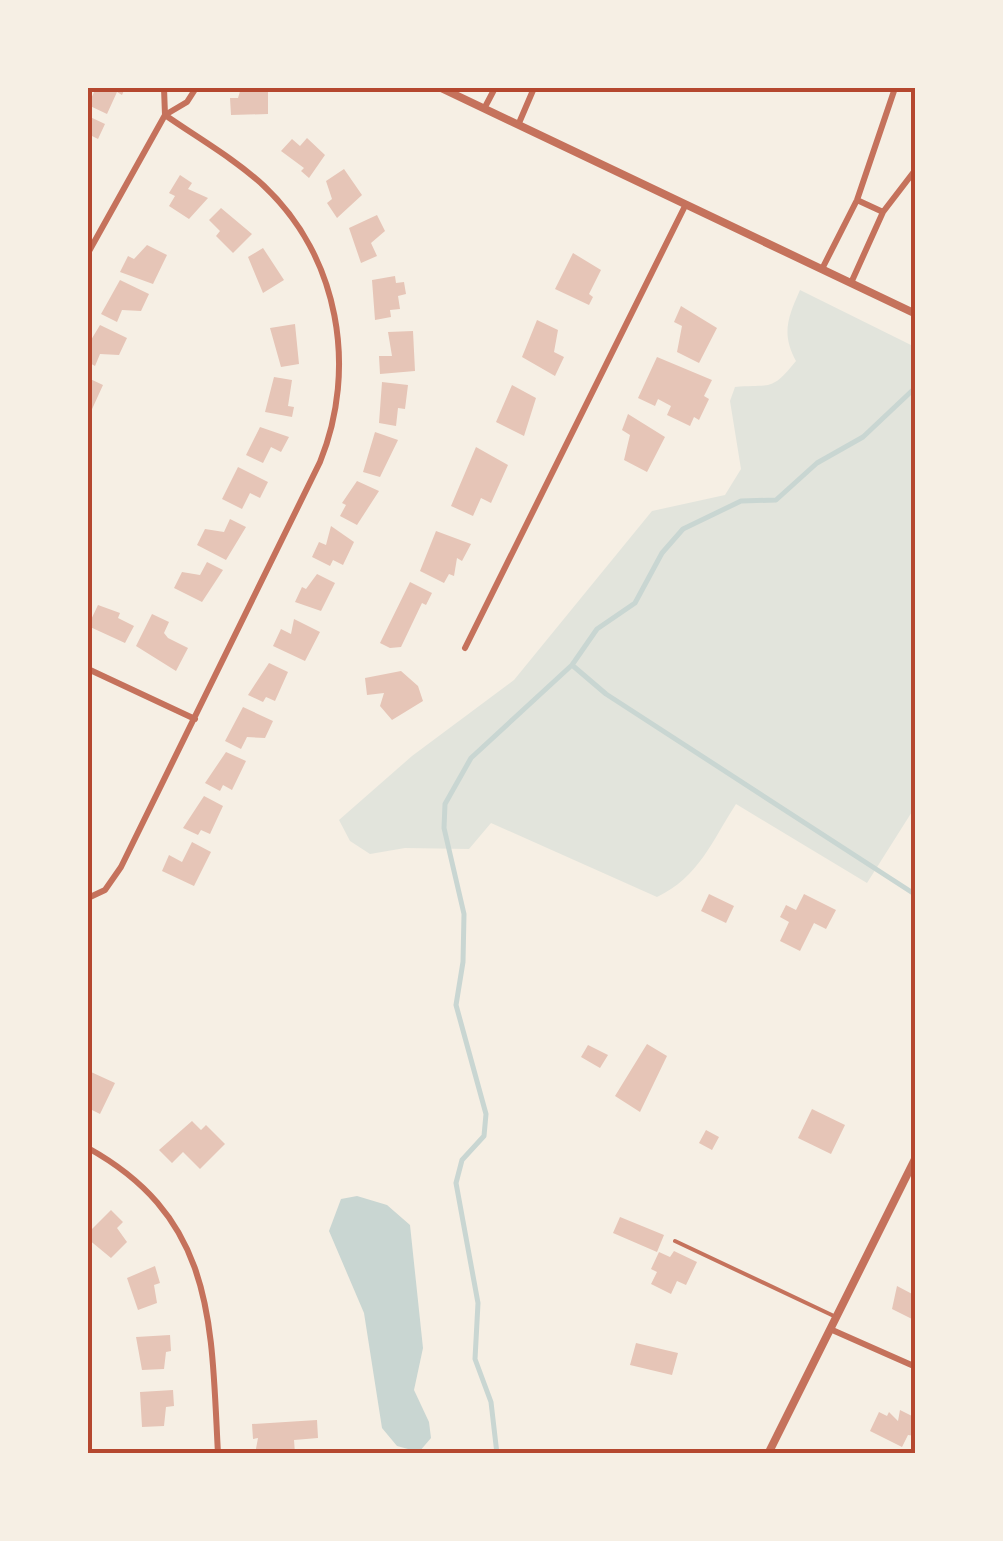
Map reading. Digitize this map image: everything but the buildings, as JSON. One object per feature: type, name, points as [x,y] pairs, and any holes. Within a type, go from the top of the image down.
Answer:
[{"type":"street","points":[[164,88],[165,115]]},
{"type":"street","points":[[88,254],[165,115],[187,102],[196,88]]},
{"type":"street","points":[[441,88],[916,314]]},
{"type":"street","points":[[485,107],[495,88]]},
{"type":"street","points":[[519,124],[534,88]]},
{"type":"street","points":[[822,269],[857,200],[895,88]]},
{"type":"street","points":[[88,898],[112,883],[320,462],[338,399],[340,371],[328,286],[293,219],[263,185],[165,115]]},
{"type":"street","points":[[850,283],[882,212],[916,170]]},
{"type":"street","points":[[857,200],[882,212]]},
{"type":"street","points":[[466,648],[685,206]]},
{"type":"street","points":[[88,669],[194,719]]},
{"type":"street","points":[[88,1148],[123,1170],[160,1205],[196,1265],[211,1324],[218,1454]]},
{"type":"street","points":[[768,1454],[916,1156]]},
{"type":"street","points":[[830,1329],[916,1367]]},
{"type":"lane","points":[[675,1242],[836,1317]]},
{"type":"shaded area","points":[[800,290],[915,347],[915,807],[867,883],[736,804],[694,869],[657,897],[491,823],[469,849],[405,848],[370,854],[350,841],[339,820],[412,756],[514,680],[652,511],[725,495],[741,469],[730,401],[735,387],[775,382],[796,361],[788,326]]},
{"type":"shaded area","points":[[357,1196],[387,1205],[410,1225],[423,1348],[414,1390],[429,1422],[431,1438],[419,1452],[397,1446],[382,1428],[364,1313],[329,1231],[341,1199]]},
{"type":"waterway","points":[[497,1454],[491,1402],[475,1359],[478,1303],[456,1183],[462,1160],[484,1136],[486,1114],[456,1005],[463,962],[464,914],[444,828],[445,804],[471,758],[572,665],[597,629],[635,603],[662,553],[683,529],[741,501],[776,500],[817,463],[863,437],[916,387]]},
{"type":"waterway","points":[[572,665],[606,694],[916,895]]}]
